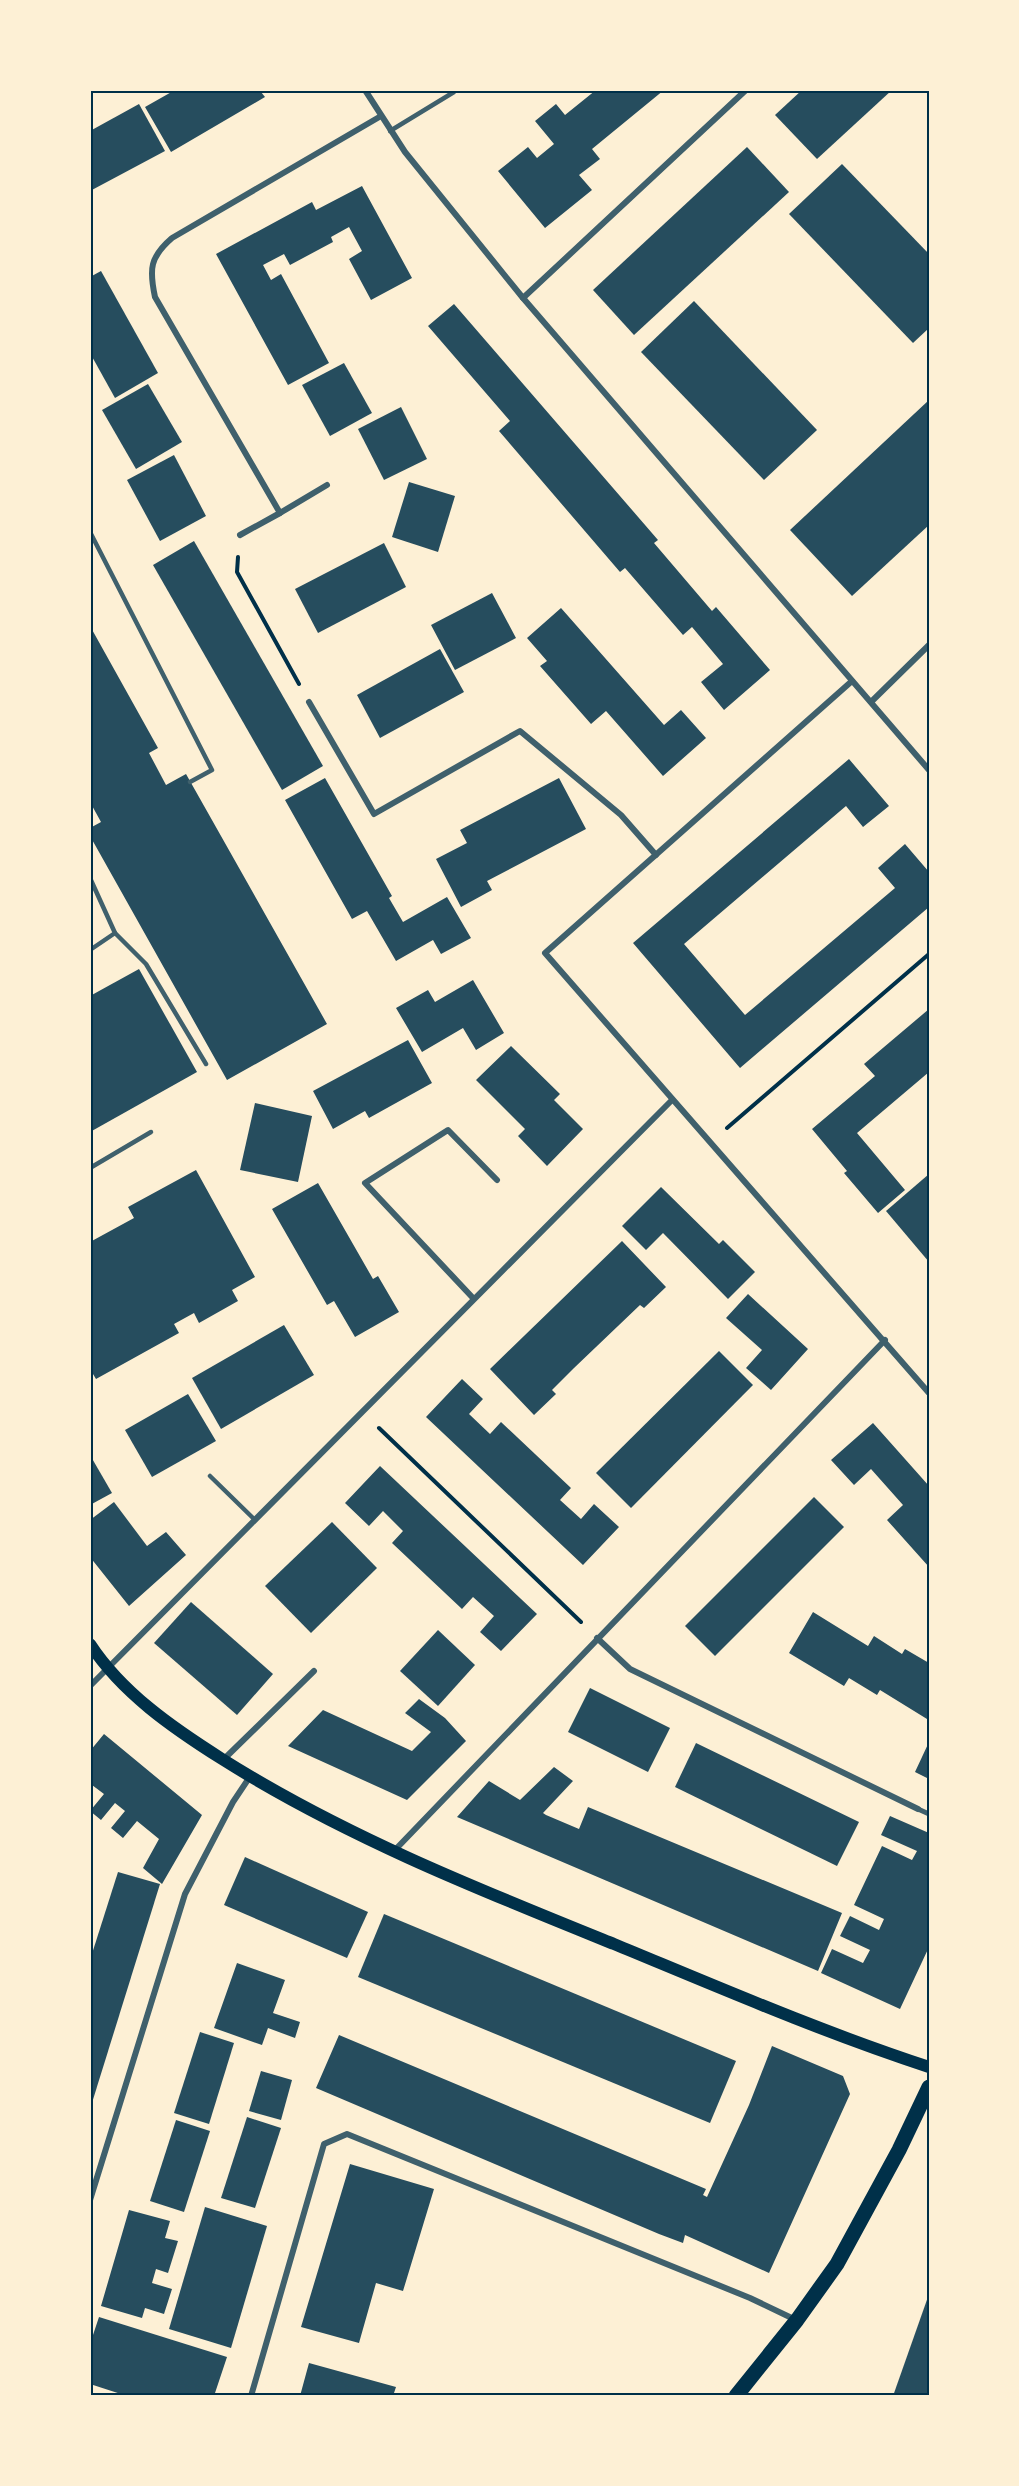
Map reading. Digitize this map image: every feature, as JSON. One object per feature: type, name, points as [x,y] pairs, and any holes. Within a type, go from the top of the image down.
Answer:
[{"type":"main road","points":[[90,1644],[107,1670],[184,1736],[249,1778],[394,1851],[854,2042],[929,2067]]},
{"type":"main road","points":[[736,2396],[797,2320],[837,2264],[899,2150],[929,2087]]},
{"type":"street","points":[[365,90],[405,152],[524,298],[929,770]]},
{"type":"street","points":[[524,298],[746,90]]},
{"type":"street","points":[[280,513],[155,297],[151,279],[152,264],[158,250],[172,238],[381,116]]},
{"type":"street","points":[[240,536],[327,485]]},
{"type":"street","points":[[871,702],[929,645]]},
{"type":"street","points":[[852,681],[545,953],[929,1393]]},
{"type":"street","points":[[309,702],[374,814],[520,731],[621,815],[656,855]]},
{"type":"street","points":[[90,1686],[361,1410],[672,1100]]},
{"type":"street","points":[[473,1298],[365,1183],[448,1130],[497,1180]]},
{"type":"street","points":[[394,1851],[885,1340]]},
{"type":"street","points":[[597,1638],[630,1670],[929,1814]]},
{"type":"street","points":[[223,1760],[314,1671]]},
{"type":"street","points":[[90,2200],[185,1894],[233,1802],[249,1778]]},
{"type":"street","points":[[251,2396],[324,2144],[347,2134],[739,2293],[797,2320]]},
{"type":"lane","points":[[390,131],[454,93]]},
{"type":"lane","points":[[90,532],[212,770],[190,782]]},
{"type":"lane","points":[[90,878],[116,933],[146,964],[206,1064]]},
{"type":"lane","points":[[90,950],[116,933]]},
{"type":"lane","points":[[90,1168],[151,1132]]},
{"type":"lane","points":[[210,1476],[254,1519]]},
{"type":"path","points":[[240,536],[237,572],[309,702]]},
{"type":"path","points":[[710,1142],[929,954]]},
{"type":"path","points":[[361,1410],[597,1638]]},
{"type":"building","points":[[175,90],[264,90],[261,92],[265,97],[171,152],[145,107]]},
{"type":"building","points":[[596,90],[664,90],[592,149],[600,159],[579,175],[592,190],[545,228],[498,171],[528,147],[537,158],[554,144],[535,121],[556,104],[565,115]]},
{"type":"building","points":[[802,90],[892,90],[817,159],[775,115]]},
{"type":"building","points":[[139,104],[165,151],[90,191],[90,131]]},
{"type":"building","points":[[747,147],[789,192],[634,335],[593,290]]},
{"type":"building","points":[[842,164],[929,254],[929,328],[913,343],[789,214]]},
{"type":"building","points":[[362,186],[412,278],[371,300],[349,259],[362,251],[349,227],[331,237],[333,242],[290,265],[284,254],[263,265],[271,280],[281,274],[329,363],[288,385],[216,254],[312,202],[316,210]]},
{"type":"building","points":[[101,271],[158,373],[115,398],[90,353],[90,277]]},
{"type":"building","points":[[694,301],[817,430],[764,480],[641,352]]},
{"type":"building","points":[[454,304],[658,540],[654,543],[712,611],[716,607],[770,670],[724,710],[701,682],[723,664],[692,627],[683,635],[625,568],[620,572],[499,431],[510,421],[428,326]]},
{"type":"building","points":[[344,363],[372,413],[330,436],[302,385]]},
{"type":"building","points":[[148,384],[182,442],[136,469],[102,410]]},
{"type":"building","points":[[929,400],[929,525],[852,596],[790,530]]},
{"type":"building","points":[[401,407],[427,459],[384,480],[358,429]]},
{"type":"building","points":[[174,455],[206,516],[160,541],[127,480]]},
{"type":"building","points":[[409,482],[455,496],[438,552],[392,537]]},
{"type":"building","points":[[194,541],[323,766],[282,790],[153,565]]},
{"type":"building","points":[[384,543],[406,587],[318,633],[295,589]]},
{"type":"building","points":[[492,593],[516,638],[455,670],[431,625]]},
{"type":"building","points":[[561,608],[664,725],[681,710],[706,738],[663,776],[606,711],[591,724],[540,666],[547,661],[527,638]]},
{"type":"building","points":[[90,626],[158,748],[149,753],[166,785],[186,774],[327,1024],[227,1080],[90,836],[90,828],[101,822],[90,802]]},
{"type":"building","points":[[440,649],[464,692],[380,738],[357,695]]},
{"type":"building","points":[[849,759],[889,806],[863,827],[846,806],[684,944],[745,1015],[895,888],[878,868],[905,844],[929,872],[929,907],[740,1068],[633,943]]},
{"type":"building","points":[[325,778],[392,896],[389,898],[403,922],[447,897],[471,938],[441,954],[433,940],[396,961],[367,911],[352,919],[285,800]]},
{"type":"building","points":[[559,778],[586,829],[487,881],[492,890],[461,907],[436,859],[467,843],[460,830]]},
{"type":"building","points":[[139,969],[197,1072],[90,1132],[90,996]]},
{"type":"building","points":[[473,980],[504,1033],[476,1050],[463,1028],[422,1052],[396,1008],[428,990],[435,1002]]},
{"type":"building","points":[[929,1009],[929,1072],[857,1133],[905,1190],[878,1213],[844,1173],[847,1171],[812,1129],[875,1076],[864,1064]]},
{"type":"building","points":[[408,1040],[432,1083],[369,1118],[365,1111],[333,1129],[313,1091]]},
{"type":"building","points":[[511,1046],[560,1094],[554,1100],[583,1129],[547,1166],[518,1136],[525,1129],[476,1080]]},
{"type":"building","points":[[255,1103],[312,1116],[298,1182],[240,1170]]},
{"type":"building","points":[[196,1170],[255,1277],[232,1290],[238,1301],[199,1323],[194,1313],[174,1324],[179,1333],[96,1379],[90,1369],[90,1242],[134,1218],[128,1207]]},
{"type":"building","points":[[929,1174],[929,1262],[886,1211]]},
{"type":"building","points":[[318,1183],[373,1279],[378,1276],[399,1312],[355,1337],[334,1301],[327,1305],[272,1209]]},
{"type":"building","points":[[661,1187],[719,1244],[723,1240],[755,1272],[728,1299],[663,1233],[646,1250],[622,1226]]},
{"type":"building","points":[[622,1241],[666,1287],[644,1308],[640,1305],[574,1368],[552,1390],[556,1394],[534,1415],[490,1369]]},
{"type":"building","points":[[748,1294],[808,1349],[771,1390],[746,1368],[762,1350],[726,1318]]},
{"type":"building","points":[[284,1325],[314,1375],[221,1429],[192,1378]]},
{"type":"building","points":[[719,1351],[753,1385],[631,1508],[596,1473]]},
{"type":"building","points":[[462,1379],[483,1399],[469,1414],[490,1434],[501,1422],[571,1488],[560,1500],[581,1519],[594,1504],[619,1527],[583,1565],[426,1417]]},
{"type":"building","points":[[188,1394],[216,1441],[152,1477],[125,1430]]},
{"type":"building","points":[[873,1423],[929,1486],[929,1567],[887,1520],[903,1505],[871,1469],[854,1485],[831,1460]]},
{"type":"building","points":[[90,1455],[112,1493],[90,1505]]},
{"type":"building","points":[[380,1466],[537,1614],[501,1651],[480,1632],[494,1616],[473,1597],[462,1609],[392,1543],[403,1531],[383,1511],[369,1526],[345,1503]]},
{"type":"building","points":[[814,1497],[844,1527],[715,1656],[685,1626]]},
{"type":"building","points":[[114,1502],[147,1546],[166,1532],[186,1555],[129,1606],[90,1557],[90,1520]]},
{"type":"building","points":[[332,1522],[377,1568],[311,1633],[265,1586]]},
{"type":"building","points":[[191,1602],[273,1674],[237,1715],[154,1643]]},
{"type":"building","points":[[813,1612],[868,1646],[874,1636],[902,1654],[905,1649],[929,1663],[927,1719],[880,1690],[877,1695],[849,1678],[844,1686],[789,1653]]},
{"type":"building","points":[[438,1630],[475,1665],[438,1706],[400,1671]]},
{"type":"building","points":[[590,1688],[670,1728],[648,1772],[568,1732]]},
{"type":"building","points":[[419,1699],[445,1718],[466,1741],[407,1800],[288,1746],[323,1710],[412,1751],[431,1732],[405,1713]]},
{"type":"building","points":[[104,1734],[202,1815],[162,1884],[143,1868],[159,1839],[137,1821],[123,1838],[111,1828],[125,1811],[115,1803],[101,1820],[90,1811],[104,1794],[92,1785],[90,1788],[90,1751]]},
{"type":"building","points":[[929,1742],[929,1779],[915,1772]]},
{"type":"building","points":[[696,1743],[859,1822],[837,1866],[675,1787]]},
{"type":"building","points":[[554,1767],[573,1781],[543,1813],[546,1815],[579,1829],[588,1807],[842,1913],[818,1971],[457,1817],[489,1781],[520,1800]]},
{"type":"building","points":[[890,1816],[929,1833],[929,1947],[900,2009],[821,1973],[832,1949],[863,1963],[870,1950],[840,1936],[850,1916],[879,1930],[884,1919],[854,1905],[882,1846],[912,1860],[917,1851],[881,1835]]},
{"type":"building","points":[[245,1857],[368,1912],[347,1958],[224,1905]]},
{"type":"building","points":[[118,1872],[160,1884],[91,2106],[90,1960]]},
{"type":"building","points":[[384,1914],[736,2061],[710,2123],[358,1977]]},
{"type":"building","points":[[237,1963],[285,1980],[273,2013],[300,2022],[295,2038],[268,2028],[262,2045],[214,2028]]},
{"type":"building","points":[[200,2032],[234,2043],[209,2124],[174,2113]]},
{"type":"building","points":[[339,2035],[706,2189],[703,2195],[707,2197],[749,2105],[772,2046],[843,2076],[850,2094],[769,2273],[685,2235],[683,2243],[659,2234],[316,2088]]},
{"type":"building","points":[[261,2071],[292,2080],[281,2120],[249,2111]]},
{"type":"building","points":[[247,2117],[281,2128],[255,2208],[221,2198]]},
{"type":"building","points":[[176,2120],[210,2131],[184,2212],[150,2201]]},
{"type":"building","points":[[350,2164],[434,2189],[403,2291],[376,2283],[359,2343],[301,2327]]},
{"type":"building","points":[[205,2207],[267,2226],[231,2348],[169,2329]]},
{"type":"building","points":[[129,2210],[170,2221],[165,2238],[178,2241],[168,2273],[156,2269],[152,2283],[172,2289],[164,2314],[145,2308],[142,2318],[101,2306]]},
{"type":"building","points":[[929,2294],[929,2396],[893,2396]]},
{"type":"building","points":[[99,2317],[227,2357],[214,2396],[127,2396],[90,2384],[90,2344]]},
{"type":"building","points":[[309,2363],[396,2387],[393,2396],[300,2396]]}]
